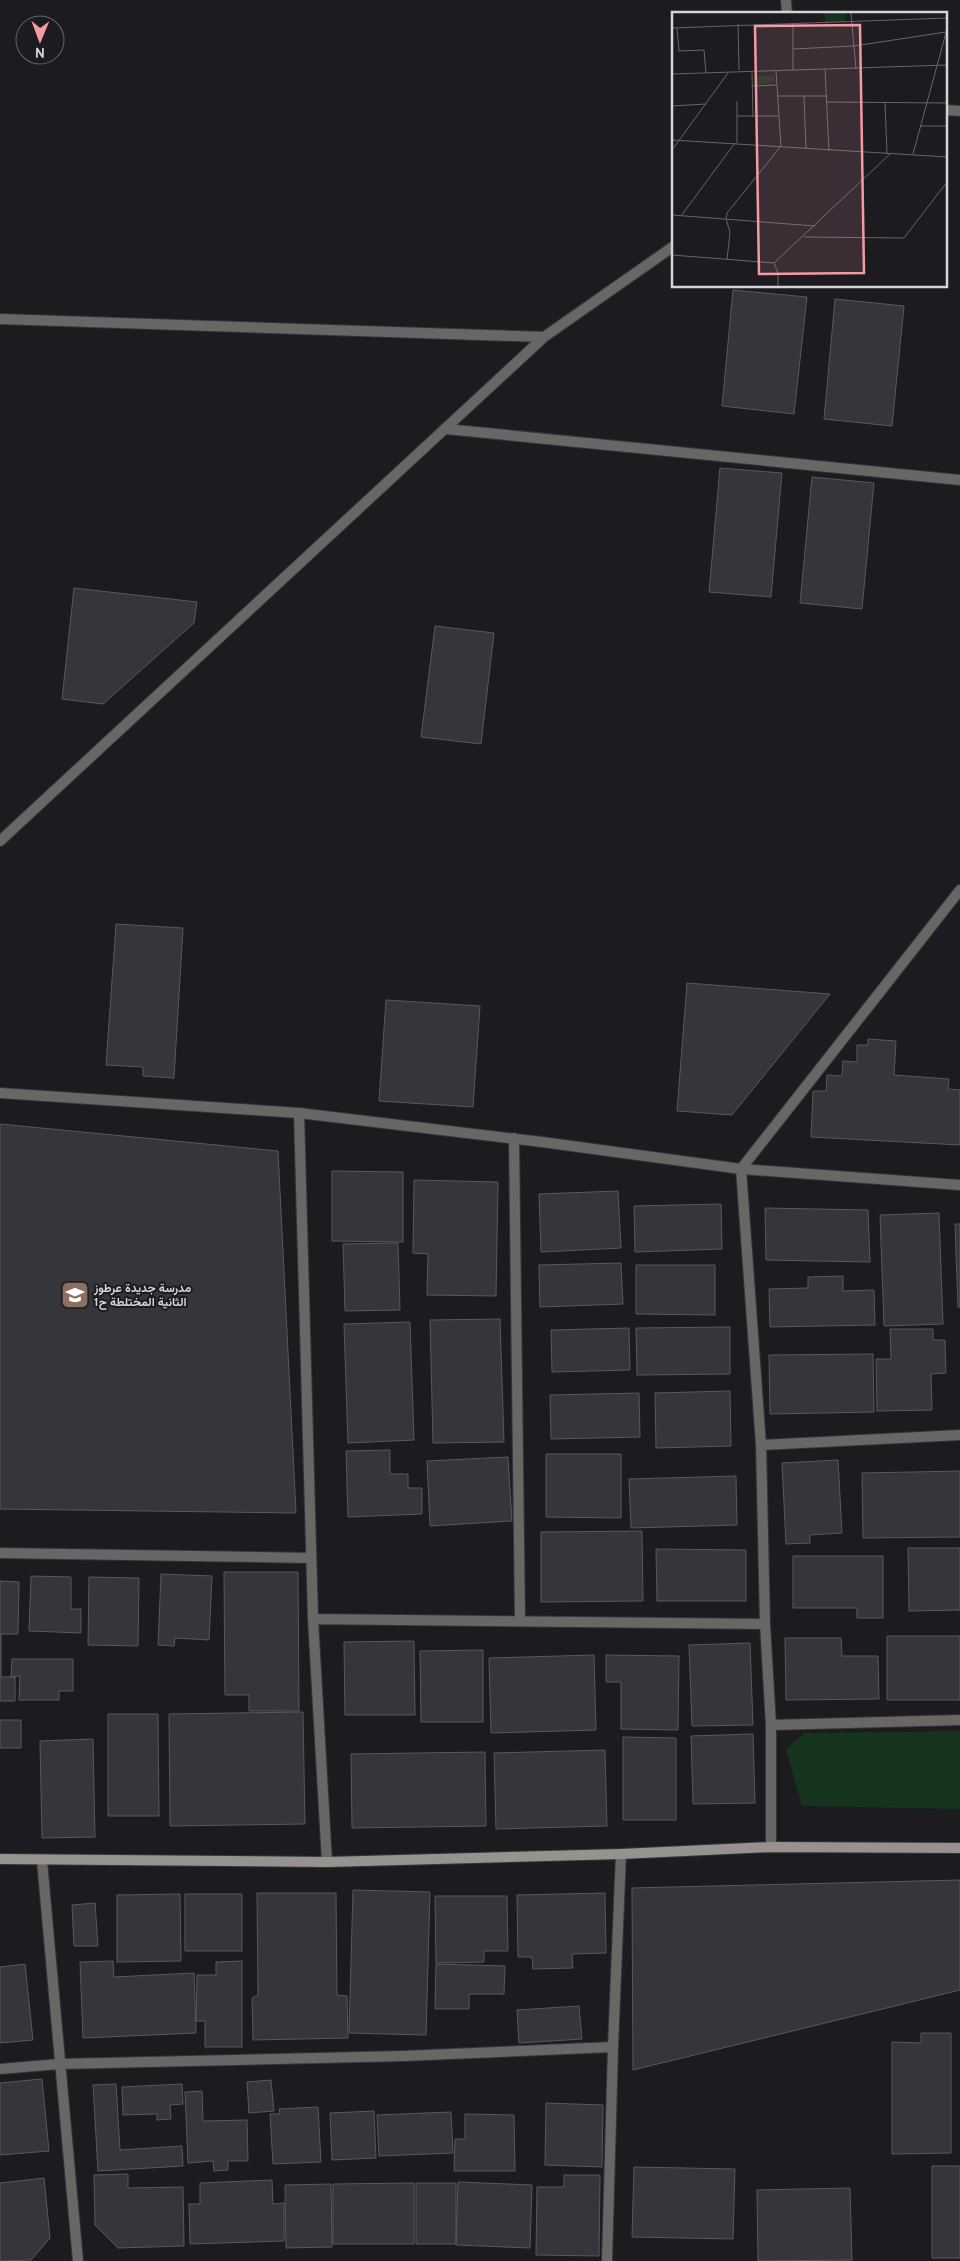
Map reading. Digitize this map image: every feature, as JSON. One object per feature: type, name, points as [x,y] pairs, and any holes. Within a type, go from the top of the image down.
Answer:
[{"type":"street","points":[[0,841],[544,337],[672,247]]},
{"type":"street","points":[[0,319],[544,337]]},
{"type":"street","points":[[446,429],[960,480]]},
{"type":"street","points":[[771,1847],[771,1725],[765,1624],[761,1444],[740,1170],[960,890]]},
{"type":"street","points":[[0,1093],[298,1113],[514,1138],[740,1170],[960,1186]]},
{"type":"street","points":[[298,1113],[313,1618],[327,1862]]},
{"type":"street","points":[[514,1138],[520,1621]]},
{"type":"street","points":[[761,1444],[960,1436]]},
{"type":"street","points":[[0,1553],[311,1558]]},
{"type":"street","points":[[313,1618],[765,1624]]},
{"type":"street","points":[[771,1725],[960,1720]]},
{"type":"street","points":[[0,1860],[327,1862],[621,1854],[771,1847],[960,1848]]},
{"type":"street","points":[[607,2261],[621,1854]]},
{"type":"street","points":[[42,1861],[78,2261]]},
{"type":"street","points":[[0,2070],[59,2064],[394,2056],[613,2048]]},
{"type":"green space","points":[[960,1731],[960,1809],[802,1806],[786,1750],[804,1733]]},
{"type":"building","points":[[733,290],[807,297],[794,414],[722,406]]},
{"type":"building","points":[[835,299],[904,306],[892,426],[824,419]]},
{"type":"building","points":[[720,468],[782,473],[771,597],[709,592]]},
{"type":"building","points":[[812,477],[874,483],[862,609],[800,603]]},
{"type":"building","points":[[74,588],[197,602],[194,623],[103,704],[62,699]]},
{"type":"building","points":[[435,626],[494,633],[481,744],[421,737]]},
{"type":"building","points":[[116,924],[183,928],[174,1078],[143,1076],[143,1067],[106,1065]]},
{"type":"building","points":[[687,983],[830,994],[732,1115],[677,1111]]},
{"type":"building","points":[[386,1000],[480,1006],[473,1107],[379,1101]]},
{"type":"building","points":[[868,1039],[896,1041],[894,1075],[949,1079],[948,1089],[960,1090],[960,1145],[811,1137],[813,1091],[826,1091],[827,1075],[842,1076],[843,1061],[857,1062],[857,1045],[868,1045]]},
{"type":"building","points":[[0,1124],[278,1151],[296,1513],[0,1509]]},
{"type":"building","points":[[332,1171],[403,1172],[403,1242],[332,1241]]},
{"type":"building","points":[[414,1180],[498,1182],[496,1296],[427,1295],[428,1254],[413,1253]]},
{"type":"building","points":[[618,1191],[621,1248],[541,1252],[539,1194]]},
{"type":"building","points":[[721,1204],[722,1249],[635,1252],[634,1206]]},
{"type":"building","points":[[765,1208],[868,1210],[870,1262],[766,1260]]},
{"type":"building","points":[[939,1213],[943,1324],[884,1326],[880,1215]]},
{"type":"building","points":[[955,1224],[960,1224],[960,1307],[958,1307]]},
{"type":"building","points":[[398,1243],[400,1310],[345,1311],[343,1244]]},
{"type":"building","points":[[621,1263],[623,1304],[540,1307],[539,1265]]},
{"type":"building","points":[[636,1265],[715,1265],[715,1315],[636,1314]]},
{"type":"building","points":[[843,1276],[843,1291],[874,1290],[875,1325],[770,1327],[769,1289],[808,1288],[808,1277]]},
{"type":"building","points":[[500,1319],[504,1442],[433,1443],[430,1320]]},
{"type":"building","points":[[410,1322],[414,1440],[348,1443],[344,1324]]},
{"type":"building","points":[[730,1327],[730,1374],[637,1375],[636,1328]]},
{"type":"building","points":[[629,1328],[630,1370],[552,1372],[551,1330]]},
{"type":"building","points":[[890,1329],[933,1329],[933,1340],[945,1340],[946,1373],[931,1374],[932,1410],[877,1411],[876,1359],[891,1359]]},
{"type":"building","points":[[873,1354],[874,1412],[770,1414],[769,1355]]},
{"type":"building","points":[[730,1391],[731,1446],[656,1448],[655,1393]]},
{"type":"building","points":[[639,1393],[640,1437],[551,1439],[550,1395]]},
{"type":"building","points":[[390,1450],[390,1474],[408,1474],[408,1488],[422,1488],[422,1514],[348,1517],[346,1451]]},
{"type":"building","points":[[546,1454],[621,1454],[621,1518],[546,1517]]},
{"type":"building","points":[[508,1457],[512,1521],[430,1526],[427,1461]]},
{"type":"building","points":[[838,1460],[842,1533],[810,1535],[810,1543],[786,1544],[782,1463]]},
{"type":"building","points":[[960,1471],[960,1537],[863,1538],[862,1473]]},
{"type":"building","points":[[736,1476],[737,1525],[631,1528],[629,1479]]},
{"type":"building","points":[[642,1531],[643,1601],[541,1602],[541,1532]]},
{"type":"building","points":[[908,1548],[960,1548],[960,1610],[909,1611]]},
{"type":"building","points":[[656,1549],[746,1550],[746,1601],[657,1601]]},
{"type":"building","points":[[793,1556],[883,1556],[883,1618],[857,1618],[857,1608],[793,1608]]},
{"type":"building","points":[[224,1572],[298,1572],[299,1711],[249,1711],[249,1695],[225,1695]]},
{"type":"building","points":[[161,1574],[212,1576],[209,1640],[175,1638],[174,1646],[158,1645]]},
{"type":"building","points":[[31,1576],[71,1577],[71,1609],[81,1609],[81,1633],[29,1631]]},
{"type":"building","points":[[89,1577],[139,1578],[138,1646],[88,1645]]},
{"type":"building","points":[[0,1581],[19,1582],[18,1634],[1,1634],[1,1677],[15,1677],[15,1701],[0,1701]]},
{"type":"building","points":[[887,1636],[960,1636],[960,1700],[887,1700]]},
{"type":"building","points":[[785,1638],[841,1638],[842,1656],[878,1656],[879,1699],[786,1700]]},
{"type":"building","points":[[414,1641],[415,1715],[345,1715],[344,1642]]},
{"type":"building","points":[[750,1643],[753,1725],[692,1726],[689,1645]]},
{"type":"building","points":[[483,1650],[483,1722],[421,1722],[420,1651]]},
{"type":"building","points":[[594,1655],[596,1730],[491,1733],[489,1658]]},
{"type":"building","points":[[606,1655],[679,1656],[678,1730],[621,1729],[621,1682],[606,1682]]},
{"type":"building","points":[[12,1659],[73,1659],[73,1691],[59,1691],[59,1700],[19,1700],[20,1676],[11,1677]]},
{"type":"building","points":[[303,1712],[305,1824],[170,1826],[169,1714]]},
{"type":"building","points":[[108,1714],[158,1714],[159,1816],[108,1816]]},
{"type":"building","points":[[0,1720],[21,1720],[21,1748],[0,1748]]},
{"type":"building","points":[[753,1734],[755,1803],[693,1804],[691,1736]]},
{"type":"building","points":[[623,1737],[676,1738],[676,1820],[623,1820]]},
{"type":"building","points":[[93,1739],[95,1837],[42,1838],[40,1741]]},
{"type":"building","points":[[605,1750],[607,1826],[496,1829],[494,1753]]},
{"type":"building","points":[[485,1752],[486,1826],[352,1828],[351,1754]]},
{"type":"building","points":[[960,1880],[960,1990],[633,2070],[632,1888]]},
{"type":"building","points":[[353,1890],[430,1892],[426,2035],[349,2033]]},
{"type":"building","points":[[257,1893],[336,1893],[337,1995],[347,1996],[348,2038],[253,2040],[252,1998],[258,1995]]},
{"type":"building","points":[[605,1893],[606,1953],[572,1954],[573,1968],[533,1969],[532,1957],[518,1957],[517,1895]]},
{"type":"building","points":[[180,1894],[181,1961],[117,1962],[117,1895]]},
{"type":"building","points":[[185,1894],[242,1894],[242,1951],[185,1951]]},
{"type":"building","points":[[435,1896],[507,1896],[508,1951],[484,1951],[484,1962],[436,1963]]},
{"type":"building","points":[[95,1903],[98,1946],[74,1946],[72,1905]]},
{"type":"building","points":[[113,1961],[114,1977],[194,1973],[196,2033],[83,2038],[80,1962]]},
{"type":"building","points":[[242,1961],[242,2047],[205,2047],[205,2021],[196,2021],[197,1975],[216,1975],[216,1962]]},
{"type":"building","points":[[25,1964],[33,2040],[0,2043],[0,1967]]},
{"type":"building","points":[[436,1964],[505,1966],[504,1994],[469,1994],[469,2009],[435,2009]]},
{"type":"building","points":[[579,2006],[582,2039],[519,2043],[517,2010]]},
{"type":"building","points":[[921,2033],[951,2033],[951,2153],[892,2154],[892,2042],[921,2043]]},
{"type":"building","points":[[42,2079],[49,2151],[0,2155],[0,2083]]},
{"type":"building","points":[[271,2080],[274,2111],[249,2113],[247,2082]]},
{"type":"building","points":[[116,2084],[120,2150],[182,2146],[183,2166],[98,2171],[93,2085]]},
{"type":"building","points":[[182,2084],[183,2104],[170,2105],[171,2119],[157,2120],[157,2114],[123,2115],[122,2087]]},
{"type":"building","points":[[202,2091],[203,2121],[247,2120],[248,2161],[228,2161],[228,2170],[214,2171],[213,2161],[188,2163],[185,2092]]},
{"type":"building","points":[[546,2103],[603,2105],[602,2167],[545,2165]]},
{"type":"building","points":[[318,2107],[321,2162],[273,2164],[270,2114],[280,2114],[279,2109]]},
{"type":"building","points":[[374,2111],[376,2158],[332,2160],[330,2113]]},
{"type":"building","points":[[451,2112],[453,2153],[379,2156],[377,2115]]},
{"type":"building","points":[[465,2114],[514,2115],[515,2171],[454,2171],[455,2139],[465,2139]]},
{"type":"building","points":[[932,2166],[960,2166],[960,2258],[932,2258]]},
{"type":"building","points":[[634,2167],[735,2169],[733,2239],[632,2237]]},
{"type":"building","points":[[128,2174],[128,2188],[183,2187],[184,2246],[118,2248],[95,2225],[94,2175]]},
{"type":"building","points":[[564,2175],[600,2175],[599,2256],[536,2255],[537,2187],[564,2187]]},
{"type":"building","points":[[44,2178],[50,2238],[31,2260],[0,2261],[0,2183]]},
{"type":"building","points":[[272,2180],[273,2204],[284,2203],[284,2241],[190,2244],[189,2204],[200,2204],[200,2183]]},
{"type":"building","points":[[458,2182],[532,2185],[530,2248],[456,2245]]},
{"type":"building","points":[[414,2183],[414,2244],[333,2244],[333,2184]]},
{"type":"building","points":[[416,2183],[456,2183],[456,2244],[416,2244]]},
{"type":"building","points":[[331,2184],[332,2247],[286,2248],[285,2185]]},
{"type":"building","points":[[850,2188],[852,2260],[758,2261],[757,2190]]},
{"type":"place","name":"مدرسة جديدة عرطوز الثانية المختلطة ح1","points":[[75,1295]]}]
